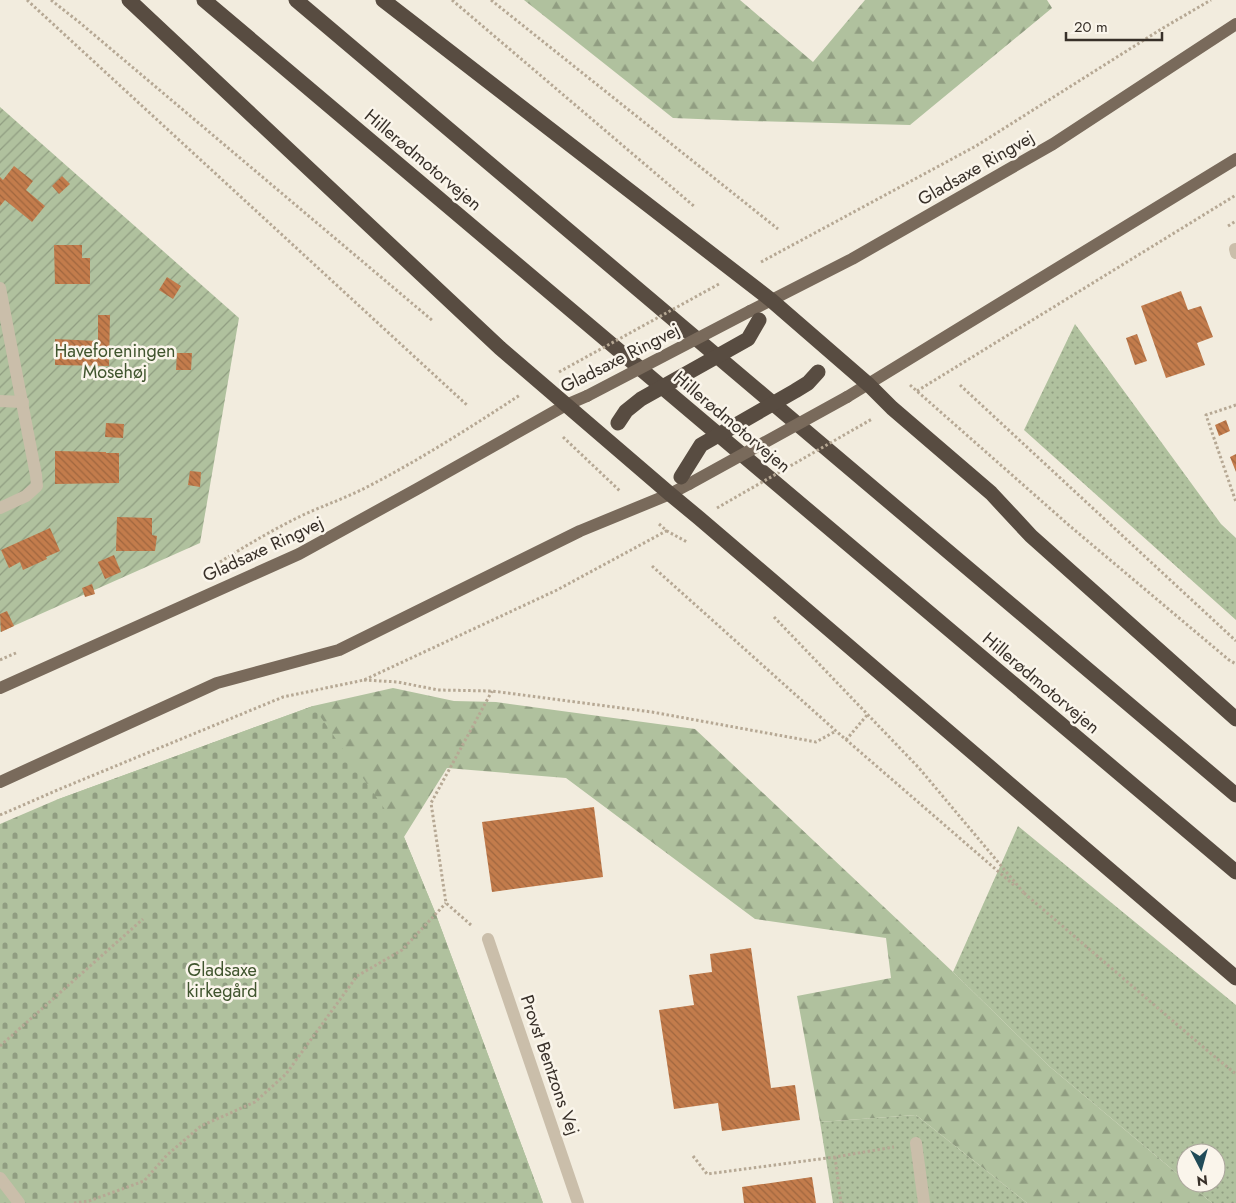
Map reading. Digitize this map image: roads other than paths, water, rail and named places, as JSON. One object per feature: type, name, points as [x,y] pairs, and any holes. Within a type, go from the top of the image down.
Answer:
[{"type":"highway","points":[[129,0],[500,348],[1236,978]]},
{"type":"highway","name":"Hillerødmotorvejen","points":[[204,0],[1236,872]]},
{"type":"highway","points":[[296,0],[1236,795]]},
{"type":"highway","points":[[383,0],[771,300],[869,385],[892,408],[991,492],[1032,536],[1236,719]]},
{"type":"highway","points":[[611,444],[618,423],[626,411],[641,398],[748,339],[754,316],[771,300]]},
{"type":"highway","points":[[670,494],[684,481],[701,445],[808,382],[818,372],[828,350]]},
{"type":"highway","points":[[1209,849],[1236,883]]},
{"type":"main road","name":"Gladsaxe Ringvej","points":[[771,300],[852,260],[1053,144],[1236,24]]},
{"type":"main road","points":[[684,481],[869,385],[1236,159]]},
{"type":"main road","name":"Gladsaxe Ringvej","points":[[0,688],[299,554],[566,405],[754,316]]},
{"type":"main road","points":[[0,782],[217,683],[339,650],[580,531],[670,494]]},
{"type":"street","points":[[1236,249],[1236,253]]},
{"type":"street","points":[[0,288],[23,402],[37,486],[26,496],[0,508]]},
{"type":"street","points":[[0,401],[23,402]]},
{"type":"street","name":"Provst Bentzons Vej","points":[[488,940],[578,1203]]},
{"type":"street","points":[[916,1143],[924,1203]]},
{"type":"street","points":[[0,1178],[19,1203]]},
{"type":"park label","name":"Haveforeningen Mosehøj","points":[[115,361]]},
{"type":"park label","name":"Gladsaxe kirkegård","points":[[222,980]]}]
